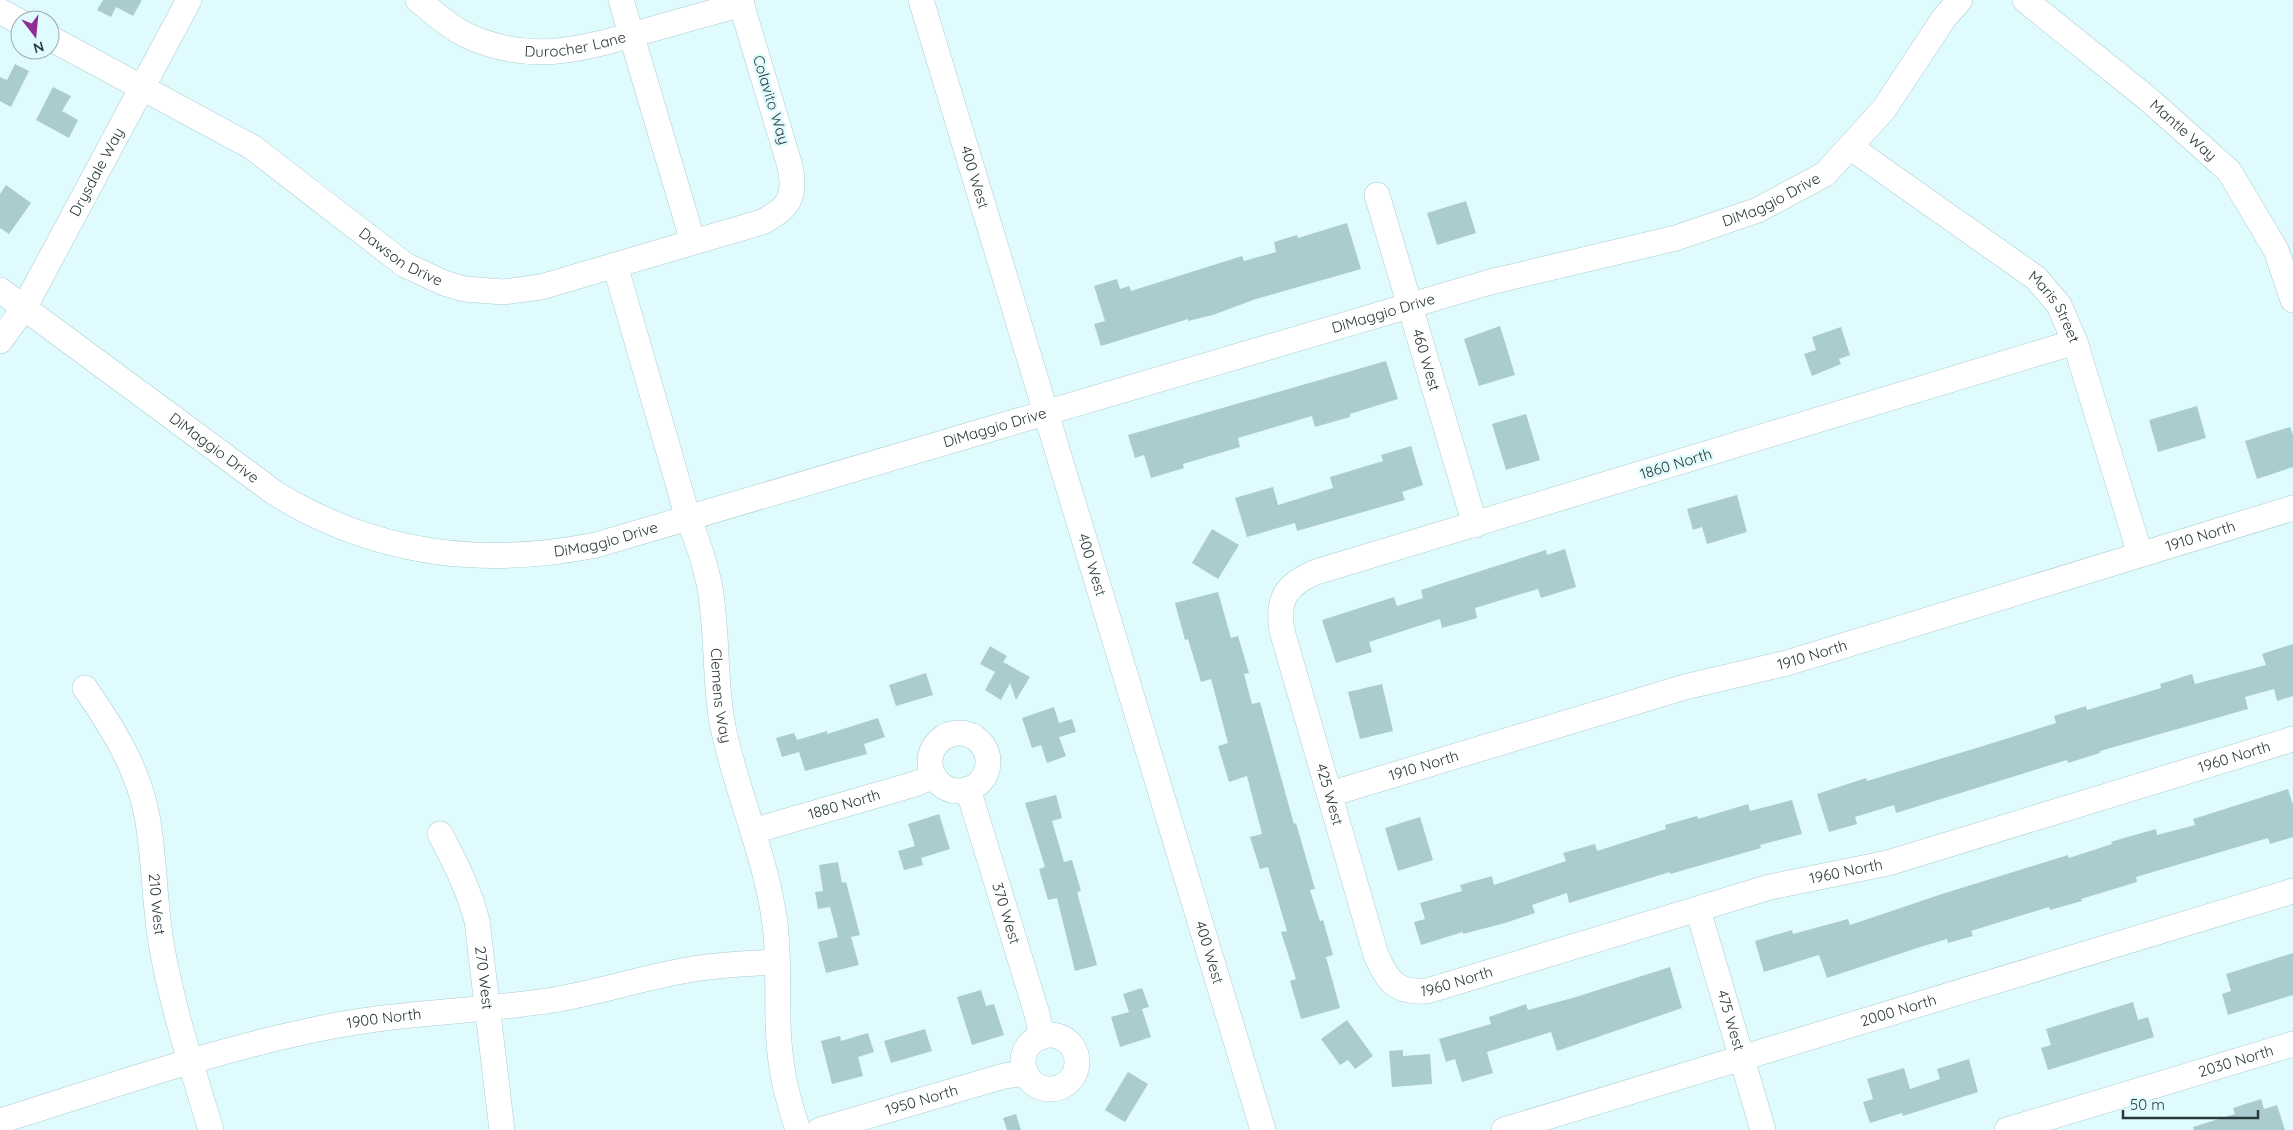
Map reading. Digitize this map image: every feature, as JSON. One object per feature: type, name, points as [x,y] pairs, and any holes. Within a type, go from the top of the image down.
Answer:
[{"type":"street","name":"Drysdale Way","points":[[0,341],[24,308],[189,0]]},
{"type":"street","name":"Durocher Lane","points":[[418,0],[448,24],[464,34],[482,41],[520,51],[558,52],[576,50],[632,35],[741,2]]},
{"type":"street","points":[[621,0],[693,242]]},
{"type":"street","name":"400 West","points":[[921,0],[1262,1130]]},
{"type":"street","name":"DiMaggio Drive","points":[[0,290],[276,493],[321,519],[371,538],[399,546],[458,555],[515,556],[551,553],[596,545],[1045,411],[1410,305],[1490,282],[1676,238],[1758,210],[1825,174],[1884,109],[1944,18],[1960,0]]},
{"type":"street","name":"Mantle Way","points":[[2024,0],[2147,98],[2229,171],[2276,250],[2293,300]]},
{"type":"street","name":"Colavito Way","points":[[741,2],[790,166],[794,185],[789,201]]},
{"type":"street","name":"Dawson Drive","points":[[60,43],[252,147],[405,264],[444,283],[484,292],[522,291],[762,222],[779,213],[789,201]]},
{"type":"street","name":"Maris Street","points":[[1850,147],[2036,278],[2059,306],[2075,342],[2140,554]]},
{"type":"street","name":"460 West","points":[[1377,195],[1475,525]]},
{"type":"street","name":"Clemens Way","points":[[614,265],[688,518],[701,550],[709,583],[716,679],[722,721],[728,750],[754,831],[772,908],[777,962],[782,1066],[798,1130]]},
{"type":"street","name":"1860 North","points":[[1284,596],[1296,582],[1316,572],[2075,342]]},
{"type":"street","name":"1910 North","points":[[1330,794],[1685,687],[1787,663],[2293,508]]},
{"type":"street","name":"425 West","points":[[1284,596],[1280,606],[1282,632],[1376,955],[1383,972],[1397,986]]},
{"type":"street","name":"210 West","points":[[85,688],[109,722],[129,760],[140,788],[147,817],[162,948],[191,1062],[211,1130]]},
{"type":"street","points":[[954,733],[970,734],[976,738],[986,751],[988,766],[981,780],[968,789],[952,790],[945,787],[934,776],[930,761],[934,746],[940,740],[954,733]]},
{"type":"street","name":"1960 North","points":[[1397,986],[1409,991],[1433,989],[1770,888],[1888,863],[2293,739]]},
{"type":"street","name":"1880 North","points":[[754,831],[915,784],[934,776]]},
{"type":"street","name":"370 West","points":[[968,789],[1034,1004],[1042,1037]]},
{"type":"street","name":"270 West","points":[[440,834],[472,900],[477,920],[502,1130]]},
{"type":"street","name":"2000 North","points":[[1504,1130],[2293,891]]},
{"type":"street","name":"475 West","points":[[1698,910],[1763,1130]]},
{"type":"street","name":"1900 North","points":[[0,1121],[191,1062],[323,1028],[418,1014],[552,1000],[622,986],[677,972],[719,965],[777,962]]},
{"type":"street","points":[[1056,1036],[1069,1043],[1074,1049],[1077,1063],[1073,1077],[1062,1086],[1048,1089],[1035,1084],[1026,1072],[1024,1065],[1026,1051],[1035,1040],[1042,1037],[1056,1036]]},
{"type":"street","name":"2030 North","points":[[2007,1130],[2293,1044]]},
{"type":"street","name":"1950 North","points":[[820,1130],[1004,1076],[1026,1072]]},
{"type":"building","points":[[103,0],[142,0],[133,16],[116,7],[111,17],[97,10]]},
{"type":"building","points":[[15,64],[29,71],[11,107],[0,101],[0,77],[7,80]]},
{"type":"building","points":[[53,87],[71,96],[62,111],[78,120],[69,138],[36,120]]},
{"type":"building","points":[[6,185],[31,203],[9,234],[0,228],[0,194]]},
{"type":"building","points":[[1466,201],[1476,233],[1437,245],[1427,213]]},
{"type":"building","points":[[1347,223],[1361,269],[1256,299],[1213,315],[1188,321],[1188,319],[1101,346],[1094,324],[1105,321],[1094,286],[1117,279],[1120,289],[1129,286],[1131,291],[1242,256],[1244,261],[1276,252],[1274,242],[1297,235],[1298,238]]},
{"type":"building","points":[[1500,326],[1515,375],[1479,386],[1464,339]]},
{"type":"building","points":[[1841,327],[1850,355],[1839,359],[1841,364],[1812,376],[1804,354],[1816,350],[1812,337]]},
{"type":"building","points":[[1386,361],[1398,399],[1350,414],[1350,417],[1315,427],[1312,416],[1238,438],[1240,447],[1183,464],[1184,468],[1151,478],[1144,455],[1135,458],[1128,435]]},
{"type":"building","points":[[2197,406],[2206,438],[2158,452],[2149,420]]},
{"type":"building","points":[[1526,414],[1540,460],[1506,470],[1492,424]]},
{"type":"building","points":[[2290,427],[2293,435],[2293,467],[2257,479],[2245,441]]},
{"type":"building","points":[[1411,446],[1423,485],[1402,492],[1405,500],[1297,531],[1295,523],[1247,537],[1235,498],[1273,487],[1278,505],[1333,488],[1330,477],[1383,461],[1381,455]]},
{"type":"building","points":[[1737,495],[1747,532],[1707,544],[1702,527],[1693,530],[1687,509]]},
{"type":"building","points":[[1212,529],[1239,545],[1218,579],[1192,563]]},
{"type":"building","points":[[1565,549],[1576,587],[1541,598],[1538,589],[1475,608],[1477,618],[1442,628],[1440,619],[1369,642],[1372,652],[1336,663],[1322,620],[1394,597],[1397,606],[1423,598],[1421,590],[1546,550],[1547,555]]},
{"type":"building","points":[[1218,592],[1231,638],[1238,636],[1249,673],[1244,674],[1252,704],[1260,702],[1294,824],[1296,823],[1315,889],[1310,890],[1320,921],[1323,920],[1333,955],[1326,957],[1340,1008],[1301,1019],[1290,981],[1296,979],[1281,932],[1287,931],[1268,867],[1260,869],[1250,837],[1262,834],[1247,776],[1229,782],[1218,746],[1228,743],[1211,679],[1201,682],[1188,639],[1185,640],[1175,603]]},
{"type":"building","points":[[2293,644],[2293,696],[2277,701],[2274,689],[2245,697],[2248,709],[2100,751],[2100,753],[2068,763],[2067,760],[1896,813],[1894,805],[1855,817],[1857,824],[1829,832],[1817,794],[1866,778],[1867,781],[2056,723],[2054,716],[2086,706],[2087,710],[2161,688],[2160,684],[2192,674],[2195,684],[2266,665],[2262,654]]},
{"type":"building","points":[[990,646],[1007,656],[1003,662],[1030,677],[1016,700],[1010,683],[1001,700],[985,690],[995,672],[980,664]]},
{"type":"building","points":[[926,673],[933,695],[896,706],[889,685]]},
{"type":"building","points":[[1382,684],[1393,731],[1360,739],[1348,692]]},
{"type":"building","points":[[1054,707],[1059,723],[1072,719],[1076,732],[1059,737],[1066,756],[1047,763],[1041,745],[1032,748],[1022,718]]},
{"type":"building","points":[[878,718],[885,737],[864,744],[867,754],[805,771],[799,752],[782,757],[776,738],[794,733],[797,740],[827,731],[827,734]]},
{"type":"building","points":[[2288,789],[2293,805],[2293,837],[2270,844],[2268,838],[2136,877],[2137,882],[2081,899],[2082,901],[2050,910],[2049,907],[1971,931],[1973,936],[1948,943],[1947,939],[1827,978],[1819,955],[1764,972],[1755,941],[1792,930],[1793,934],[1848,919],[1850,925],[2068,855],[2069,858],[2112,844],[2111,842],[2124,838],[2156,829],[2157,835],[2195,825],[2193,819]]},
{"type":"building","points":[[1056,795],[1062,818],[1052,821],[1064,862],[1072,860],[1081,891],[1077,892],[1097,965],[1075,971],[1057,898],[1048,900],[1039,869],[1045,867],[1025,803]]},
{"type":"building","points":[[1792,800],[1802,834],[1760,845],[1761,848],[1670,874],[1670,872],[1569,903],[1567,893],[1532,905],[1535,913],[1505,923],[1463,934],[1463,932],[1421,945],[1414,922],[1425,919],[1420,903],[1462,891],[1460,885],[1492,876],[1494,885],[1566,861],[1563,853],[1595,844],[1597,851],[1666,829],[1665,825],[1697,816],[1698,819],[1748,804],[1750,811]]},
{"type":"building","points":[[939,814],[950,849],[921,858],[923,865],[904,870],[898,851],[915,846],[908,824]]},
{"type":"building","points":[[1420,817],[1433,860],[1398,871],[1385,828]]},
{"type":"building","points":[[838,862],[842,883],[846,882],[860,935],[851,937],[859,965],[826,973],[818,942],[838,937],[830,907],[818,909],[815,892],[823,891],[819,865]]},
{"type":"building","points":[[2293,953],[2293,995],[2228,1015],[2222,994],[2231,991],[2226,974]]},
{"type":"building","points":[[1670,967],[1682,1008],[1557,1051],[1551,1032],[1487,1052],[1493,1073],[1462,1082],[1455,1059],[1446,1062],[1439,1039],[1491,1024],[1489,1017],[1526,1004],[1528,1010],[1576,997]]},
{"type":"building","points":[[1142,988],[1149,1007],[1142,1009],[1151,1037],[1120,1047],[1111,1017],[1129,1012],[1123,994]]},
{"type":"building","points":[[981,990],[986,1006],[994,1004],[1004,1035],[972,1045],[957,997]]},
{"type":"building","points":[[2133,1002],[2138,1020],[2148,1017],[2154,1037],[2048,1070],[2041,1048],[2051,1045],[2046,1029]]},
{"type":"building","points":[[1347,1020],[1373,1056],[1355,1069],[1348,1060],[1340,1065],[1321,1039]]},
{"type":"building","points":[[925,1029],[932,1051],[891,1063],[884,1041]]},
{"type":"building","points":[[868,1033],[874,1052],[858,1057],[863,1076],[832,1084],[821,1041],[840,1036],[841,1041]]},
{"type":"building","points":[[1403,1050],[1403,1056],[1430,1054],[1432,1084],[1392,1087],[1389,1051]]},
{"type":"building","points":[[1969,1059],[1978,1092],[1903,1116],[1902,1113],[1870,1123],[1863,1102],[1873,1099],[1867,1079],[1904,1068],[1910,1089],[1940,1079],[1937,1069]]},
{"type":"building","points":[[1128,1072],[1148,1084],[1125,1122],[1105,1110]]},
{"type":"building","points":[[2261,1099],[2264,1109],[2277,1105],[2285,1130],[2194,1130],[2193,1127],[2235,1114],[2233,1108]]},
{"type":"building","points":[[1016,1114],[1021,1130],[1007,1130],[1003,1118]]}]
